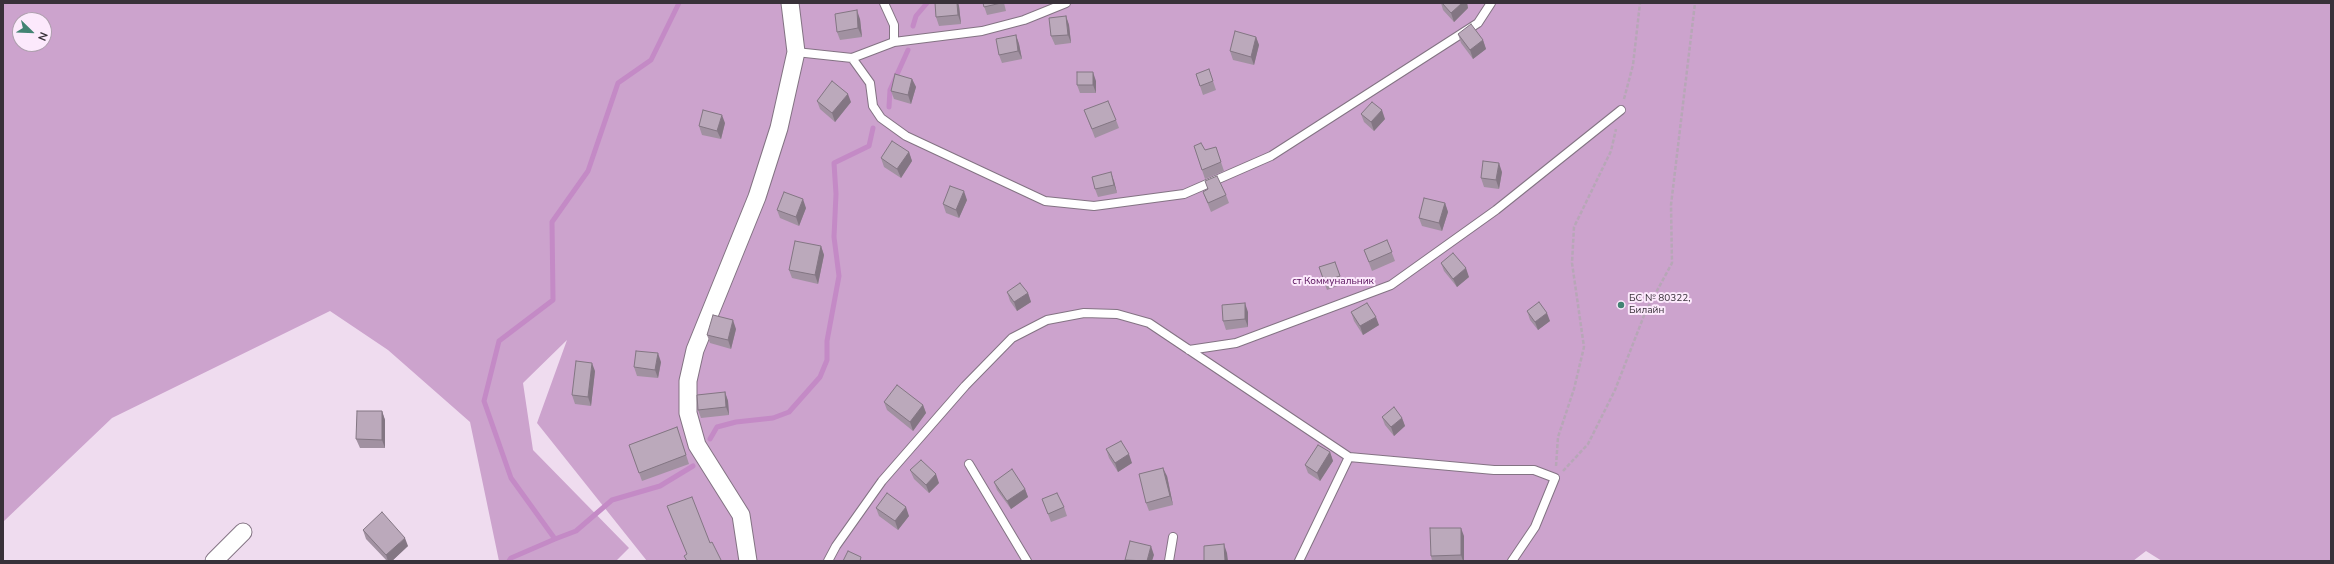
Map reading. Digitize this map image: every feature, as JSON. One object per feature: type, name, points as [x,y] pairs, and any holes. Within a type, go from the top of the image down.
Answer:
[{"type":"street","points":[[748,561],[741,515],[696,445],[688,413],[688,381],[696,350],[757,198],[779,128],[796,52],[790,3]]},
{"type":"street","points":[[214,561],[243,532]]},
{"type":"lane","points":[[884,3],[894,25],[894,42]]},
{"type":"lane","points":[[796,52],[852,58],[894,42],[982,31],[1024,20],[1066,3]]},
{"type":"lane","points":[[852,58],[870,83],[873,106],[881,118],[906,136],[1045,201],[1094,206],[1184,194],[1271,156],[1478,23],[1491,3]]},
{"type":"lane","points":[[1189,350],[1236,343],[1391,286],[1496,210],[1621,110]]},
{"type":"lane","points":[[828,561],[836,546],[882,481],[965,386],[1012,338],[1047,320],[1084,313],[1117,314],[1149,323],[1349,457],[1494,470],[1534,470],[1556,478],[1535,527],[1512,561]]},
{"type":"lane","points":[[1299,561],[1349,457]]},
{"type":"lane","points":[[969,464],[1027,561]]},
{"type":"lane","points":[[1169,561],[1173,537]]},
{"type":"path","points":[[1556,478],[1558,437],[1574,389],[1584,347],[1572,263],[1574,227],[1611,151],[1633,65],[1640,3]]},
{"type":"path","points":[[1556,478],[1588,444],[1615,390],[1645,313],[1672,264],[1671,205],[1695,3]]},
{"type":"green space","name":"ст Коммунальник","points":[[3,3],[2331,3],[2331,561],[2162,561],[2146,551],[2133,561],[647,561],[537,423],[567,340],[523,383],[533,450],[629,548],[616,561],[499,561],[470,422],[388,350],[330,311],[112,418],[3,522]]},
{"type":"building","points":[[935,3],[957,3],[958,15],[936,17]]},
{"type":"building","points":[[983,3],[1001,3],[984,7]]},
{"type":"building","points":[[1442,3],[1462,3],[1451,13]]},
{"type":"building","points":[[857,10],[858,28],[837,32],[835,14]]},
{"type":"building","points":[[1066,16],[1068,35],[1051,36],[1049,18]]},
{"type":"building","points":[[1471,24],[1483,40],[1470,50],[1458,34]]},
{"type":"building","points":[[1235,31],[1256,37],[1251,57],[1230,51]]},
{"type":"building","points":[[1016,35],[1018,51],[999,55],[996,39]]},
{"type":"building","points":[[1209,69],[1213,81],[1200,86],[1196,74]]},
{"type":"building","points":[[1077,72],[1093,72],[1093,85],[1077,85]]},
{"type":"building","points":[[895,74],[912,79],[908,95],[891,91]]},
{"type":"building","points":[[832,81],[848,94],[832,113],[817,101]]},
{"type":"building","points":[[1108,101],[1116,120],[1092,129],[1084,110]]},
{"type":"building","points":[[1372,102],[1382,110],[1371,122],[1361,114]]},
{"type":"building","points":[[703,110],[722,115],[717,131],[699,126]]},
{"type":"building","points":[[892,141],[909,152],[897,169],[881,158]]},
{"type":"building","points":[[1201,143],[1205,150],[1216,147],[1221,162],[1202,170],[1194,146]]},
{"type":"building","points":[[1483,161],[1499,163],[1496,180],[1481,178]]},
{"type":"building","points":[[1111,172],[1114,185],[1095,189],[1092,177]]},
{"type":"building","points":[[1217,176],[1226,195],[1208,203],[1203,192],[1208,189],[1205,181]]},
{"type":"building","points":[[950,186],[964,191],[956,210],[943,204]]},
{"type":"building","points":[[784,192],[803,199],[796,217],[777,210]]},
{"type":"building","points":[[1424,198],[1445,203],[1439,223],[1419,218]]},
{"type":"building","points":[[1387,240],[1392,252],[1369,262],[1364,250]]},
{"type":"building","points":[[795,241],[821,246],[815,275],[789,270]]},
{"type":"building","points":[[1453,253],[1466,268],[1453,279],[1441,263]]},
{"type":"building","points":[[1335,262],[1340,276],[1324,281],[1319,267]]},
{"type":"building","points":[[1020,283],[1028,293],[1014,302],[1007,292]]},
{"type":"building","points":[[1539,302],[1547,313],[1535,322],[1527,311]]},
{"type":"building","points":[[1245,303],[1245,319],[1223,321],[1222,305]]},
{"type":"building","points":[[1367,303],[1376,317],[1360,326],[1351,312]]},
{"type":"building","points":[[713,315],[733,320],[728,340],[707,335]]},
{"type":"building","points":[[636,351],[658,353],[655,370],[634,367]]},
{"type":"building","points":[[576,361],[592,363],[588,397],[572,395]]},
{"type":"building","points":[[897,385],[923,405],[910,422],[884,402]]},
{"type":"building","points":[[725,392],[726,407],[698,410],[697,395]]},
{"type":"building","points":[[1394,407],[1402,418],[1391,427],[1382,417]]},
{"type":"building","points":[[357,411],[382,411],[382,440],[356,439]]},
{"type":"building","points":[[677,427],[686,455],[639,473],[629,445]]},
{"type":"building","points":[[1121,441],[1129,454],[1115,463],[1106,449]]},
{"type":"building","points":[[1318,445],[1330,452],[1317,473],[1305,465]]},
{"type":"building","points":[[921,460],[936,474],[926,485],[910,470]]},
{"type":"building","points":[[1163,468],[1170,496],[1146,503],[1139,474]]},
{"type":"building","points":[[1012,469],[1025,489],[1007,501],[994,482]]},
{"type":"building","points":[[887,493],[906,507],[895,521],[876,508]]},
{"type":"building","points":[[1057,493],[1064,507],[1048,514],[1042,499]]},
{"type":"building","points":[[692,497],[710,543],[712,542],[721,560],[720,561],[687,561],[684,556],[687,554],[667,506]]},
{"type":"building","points":[[382,512],[405,538],[386,555],[363,530]]},
{"type":"building","points":[[1430,528],[1461,528],[1461,555],[1431,556]]},
{"type":"building","points":[[1130,541],[1151,546],[1147,561],[1125,560]]},
{"type":"building","points":[[1224,544],[1225,561],[1204,561],[1204,546]]},
{"type":"building","points":[[848,551],[861,557],[860,561],[843,561]]},
{"type":"waterway","points":[[509,561],[511,558],[555,539],[511,478],[484,401],[499,341],[553,300],[552,222],[588,171],[618,83],[651,60],[679,3]]},
{"type":"waterway","points":[[913,26],[916,16],[927,3]]},
{"type":"waterway","points":[[889,107],[890,90],[908,50]]},
{"type":"waterway","points":[[710,439],[717,427],[736,422],[773,418],[789,412],[820,377],[827,360],[827,341],[839,276],[834,237],[836,194],[834,163],[869,146],[873,128]]},
{"type":"waterway","points":[[555,539],[576,531],[612,500],[660,486],[693,466]]},
{"type":"place","name":"БС № 80322, Билайн","points":[[1621,305]]}]
